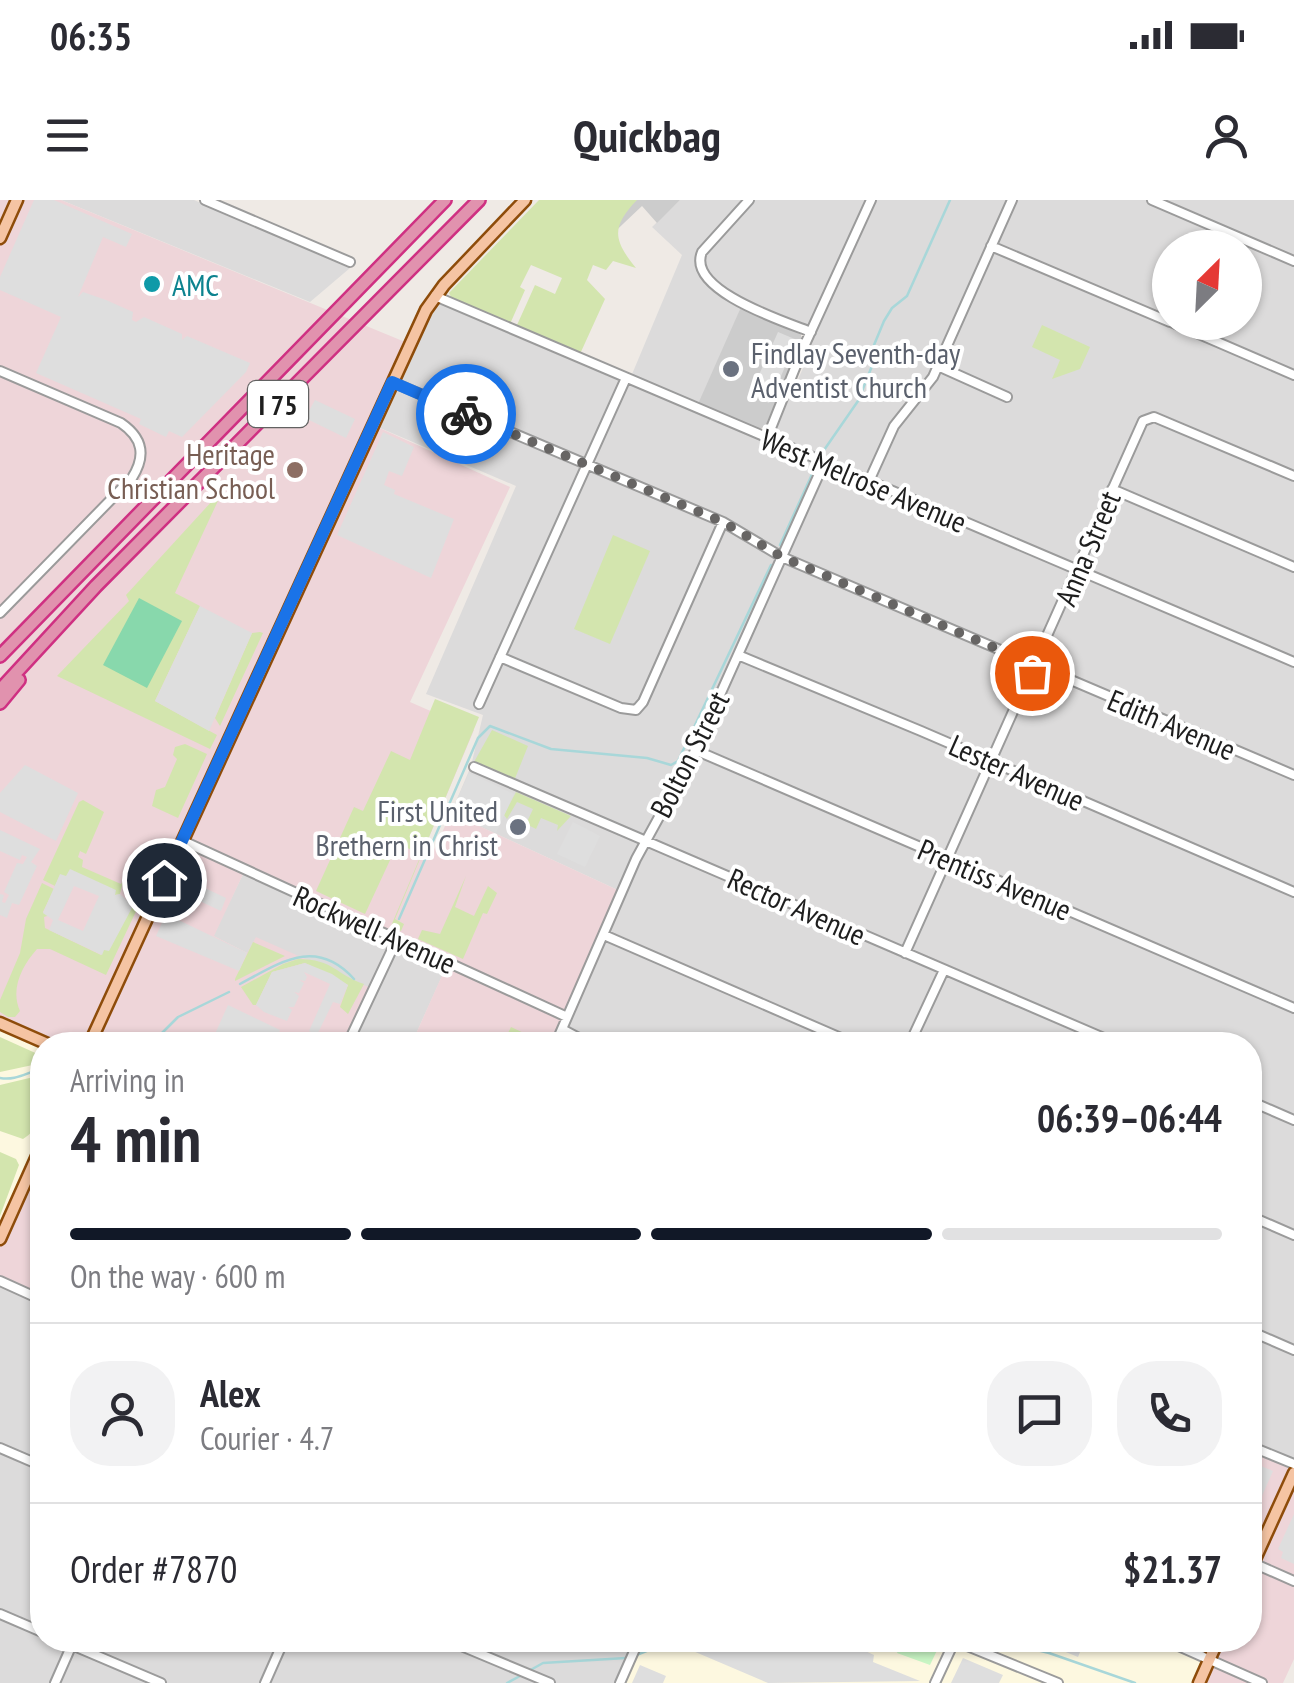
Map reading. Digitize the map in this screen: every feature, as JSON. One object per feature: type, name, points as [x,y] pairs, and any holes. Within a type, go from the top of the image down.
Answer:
[{"type":"highway","name":"I 75","points":[[1,655],[445,200]]},
{"type":"highway","name":"I 75","points":[[0,690],[96,586],[479,200]]},
{"type":"highway","points":[[0,704],[96,586]]},
{"type":"main road","points":[[0,238],[17,200]]},
{"type":"main road","points":[[95,1032],[435,296],[525,200]]},
{"type":"main road","points":[[0,1024],[30,1037]]},
{"type":"main road","points":[[0,1239],[30,1179]]},
{"type":"main road","points":[[1262,1541],[1294,1473]]},
{"type":"main road","points":[[1198,1683],[1212,1652]]},
{"type":"street","points":[[206,200],[350,262]]},
{"type":"street","points":[[749,200],[702,252],[698,262],[701,272],[733,298],[811,332]]},
{"type":"street","points":[[767,438],[871,200]]},
{"type":"street","points":[[868,481],[894,426],[928,386],[1012,200]]},
{"type":"street","points":[[1152,200],[1294,261]]},
{"type":"street","points":[[992,246],[1152,314]]},
{"type":"street","name":"West Melrose Avenue","points":[[435,296],[1294,662]]},
{"type":"street","points":[[1213,340],[1294,375]]},
{"type":"street","points":[[938,366],[1007,397]]},
{"type":"street","points":[[0,372],[121,423],[134,433],[141,453],[138,469],[124,486],[0,613]]},
{"type":"street","points":[[478,704],[626,378]]},
{"type":"street","name":"Edith Avenue","points":[[392,382],[723,522],[782,557],[1294,775]]},
{"type":"street","name":"Anna Street","points":[[904,953],[1141,424],[1148,417],[1294,476]]},
{"type":"street","name":"Bolton Street","points":[[561,1032],[646,840],[695,750],[824,463]]},
{"type":"street","points":[[1112,489],[1294,567]]},
{"type":"street","points":[[500,657],[621,708],[636,710],[723,522]]},
{"type":"street","name":"Lester Avenue","points":[[738,655],[1294,892]]},
{"type":"street","name":"Prentiss Avenue","points":[[695,750],[1294,1008]]},
{"type":"street","name":"Rector Avenue","points":[[474,768],[1089,1032]]},
{"type":"street","name":"Rockwell Avenue","points":[[183,841],[567,1017]]},
{"type":"street","points":[[604,935],[827,1032]]},
{"type":"street","points":[[353,1032],[396,939]]},
{"type":"street","points":[[916,1032],[944,970]]},
{"type":"street","points":[[562,1029],[568,1032]]},
{"type":"street","points":[[1262,1106],[1294,1120]]},
{"type":"street","points":[[1262,1221],[1294,1235]]},
{"type":"street","points":[[0,1281],[30,1295]]},
{"type":"street","points":[[1262,1336],[1294,1350]]},
{"type":"street","points":[[0,1448],[30,1461]]},
{"type":"street","points":[[1262,1451],[1294,1464]]},
{"type":"street","points":[[1262,1569],[1294,1581]]},
{"type":"street","points":[[0,1614],[30,1627]]},
{"type":"street","points":[[55,1683],[69,1652]]},
{"type":"street","points":[[95,1652],[162,1683]]},
{"type":"street","points":[[264,1683],[278,1652]]},
{"type":"street","points":[[476,1652],[550,1683]]},
{"type":"street","points":[[620,1683],[633,1652]]},
{"type":"street","points":[[935,1683],[949,1652]]},
{"type":"street","points":[[984,1652],[1058,1683]]},
{"type":"street","points":[[1193,1652],[1262,1683]]},
{"type":"shaded area","points":[[0,200],[61,200],[410,344],[373,425],[510,487],[410,702],[474,730],[424,849],[433,852],[451,813],[622,892],[561,1032],[417,1032],[448,962],[245,870],[214,936],[247,953],[256,937],[373,989],[353,1032],[30,1032],[30,1295],[0,1281]]},
{"type":"shaded area","points":[[34,200],[54,200],[132,234],[126,247],[103,237],[78,297],[83,292],[106,300],[133,312],[132,320],[136,322],[144,317],[182,334],[182,340],[187,336],[250,363],[246,372],[182,437],[169,431],[166,437],[139,424],[141,419],[36,373],[61,317],[0,290],[0,277]]},
{"type":"shaded area","points":[[61,200],[194,200],[350,268],[310,302]]},
{"type":"shaded area","points":[[558,200],[680,200],[657,223],[642,206],[605,241]]},
{"type":"shaded area","points":[[680,200],[1294,200],[1294,1464],[1262,1451],[1262,1032],[561,1032],[622,892],[451,813],[471,766],[483,715],[426,694],[516,486],[373,425],[435,296],[630,379],[682,255],[652,227]],"holes":[[[743,303],[810,332],[801,353],[804,366],[775,430],[777,439],[826,459],[697,409]]]},
{"type":"shaded area","points":[[741,307],[800,332],[802,339],[765,427],[758,429],[698,404]]},
{"type":"shaded area","points":[[778,332],[797,340],[769,403],[750,395]]},
{"type":"shaded area","points":[[315,400],[355,419],[346,438],[305,418]]},
{"type":"shaded area","points":[[383,432],[414,447],[402,476],[389,471],[384,485],[395,490],[394,494],[454,519],[431,578],[337,535]]},
{"type":"shaded area","points":[[200,606],[252,633],[209,731],[155,701]]},
{"type":"shaded area","points":[[25,765],[78,793],[56,841],[0,812],[0,793]]},
{"type":"shaded area","points":[[469,773],[514,794],[496,833],[451,812]]},
{"type":"shaded area","points":[[573,822],[600,836],[585,867],[557,854]]},
{"type":"shaded area","points":[[0,830],[40,849],[31,862],[37,866],[19,905],[12,903],[7,918],[0,915],[0,894],[4,895],[5,903],[9,895],[4,892],[17,863],[23,864],[27,857],[22,855],[20,860],[0,851]]},
{"type":"shaded area","points":[[190,855],[200,860],[190,881],[226,898],[221,911],[174,889]]},
{"type":"shaded area","points":[[70,869],[116,890],[115,895],[120,894],[133,906],[109,951],[104,950],[102,955],[49,930],[53,920],[43,913],[60,874],[66,876]],"holes":[[[74,886],[99,896],[83,931],[58,920]]]},
{"type":"shaded area","points":[[245,870],[448,963],[417,1032],[333,1032],[247,953],[213,936]]},
{"type":"shaded area","points":[[166,914],[247,953],[239,971],[156,936]]},
{"type":"shaded area","points":[[305,963],[348,985],[340,1004],[333,1002],[318,1032],[311,1032],[330,984],[304,972],[307,977],[305,981],[299,980],[304,983],[299,993],[294,992],[299,996],[294,1007],[288,1007],[292,1010],[287,1021],[256,1005],[272,972]]},
{"type":"shaded area","points":[[228,1005],[280,1030],[279,1032],[216,1032]]},
{"type":"shaded area","points":[[0,1024],[30,1039],[30,1174],[0,1240]]},
{"type":"shaded area","points":[[0,1281],[30,1295],[30,1652],[634,1652],[620,1683],[0,1683]]},
{"type":"shaded area","points":[[1262,1451],[1294,1464],[1294,1659],[1283,1683],[1201,1683],[1179,1652],[1262,1652]]},
{"type":"shaded area","points":[[1262,1466],[1273,1471],[1262,1496]]},
{"type":"shaded area","points":[[1294,1514],[1294,1564],[1281,1558],[1283,1552],[1278,1549]]},
{"type":"shaded area","points":[[634,1652],[1193,1652],[1209,1659],[1199,1683],[620,1683]]},
{"type":"shaded area","points":[[695,1652],[868,1652],[874,1655],[873,1662],[920,1681],[768,1683]]},
{"type":"shaded area","points":[[963,1658],[1003,1675],[999,1683],[951,1683]]},
{"type":"shaded area","points":[[640,1665],[666,1676],[663,1683],[632,1683]]},
{"type":"green space","points":[[539,200],[637,200],[623,218],[618,234],[636,268],[613,261],[606,270],[593,265],[587,280],[605,299],[580,354],[517,325],[535,285],[555,294],[562,278],[531,265],[510,324],[449,293]]},
{"type":"green space","points":[[1042,325],[1090,347],[1080,369],[1052,379],[1060,360],[1032,347]]},
{"type":"green space","points":[[224,488],[175,593],[200,606],[155,701],[217,735],[210,749],[57,676],[129,601],[126,595]]},
{"type":"green space","points":[[613,535],[650,551],[610,644],[574,629]]},
{"type":"green space","points":[[139,598],[182,621],[147,688],[103,665]]},
{"type":"green space","points":[[252,633],[263,633],[220,726],[215,718]]},
{"type":"green space","points":[[435,699],[479,717],[395,919],[404,924],[401,931],[391,926],[421,855],[398,843],[365,914],[316,891],[354,807],[363,811],[391,751],[410,760]]},
{"type":"green space","points":[[492,730],[528,746],[514,781],[474,762]]},
{"type":"green space","points":[[185,744],[207,754],[178,818],[152,806],[156,790],[165,787],[177,759],[173,755],[175,747]]},
{"type":"green space","points":[[516,792],[571,816],[557,831],[558,825],[541,818],[536,829],[526,824],[533,809],[517,802],[507,819],[504,815]]},
{"type":"green space","points":[[83,800],[104,812],[86,854],[80,851],[78,857],[83,860],[82,867],[121,884],[123,881],[120,894],[60,875],[55,886],[43,880]]},
{"type":"green space","points":[[169,844],[171,849],[148,896],[139,894],[138,887],[144,888],[158,856],[161,857],[154,876]]},
{"type":"green space","points":[[466,876],[455,907],[474,916],[488,886],[497,893],[487,914],[483,913],[463,959],[418,939],[422,930],[440,934]]},
{"type":"green space","points":[[42,883],[54,889],[43,912],[50,915],[44,917],[45,928],[101,955],[130,902],[139,905],[106,975],[50,949],[37,949],[19,978],[16,994],[20,1011],[15,1017],[8,1017],[0,1012],[0,1000]]},
{"type":"green space","points":[[253,942],[285,956],[235,981],[235,979]]},
{"type":"green space","points":[[298,959],[327,965],[364,984],[348,1014],[340,1007],[348,985],[305,963],[272,972],[253,1005],[241,987]]},
{"type":"green space","points":[[0,1037],[30,1051],[30,1066],[0,1072]]},
{"type":"green space","points":[[30,1078],[30,1134],[23,1139],[0,1131],[0,1085]]},
{"type":"green space","points":[[0,1152],[16,1159],[19,1165],[0,1216]]},
{"type":"green space","points":[[897,1652],[936,1652],[930,1665]]},
{"type":"waterway","points":[[822,453],[858,401],[884,321],[907,296],[950,200]]},
{"type":"waterway","points":[[780,545],[814,470]]},
{"type":"waterway","points":[[399,919],[478,738],[490,726],[551,749],[647,758],[671,765],[678,761],[771,565]]},
{"type":"waterway","points":[[240,984],[284,962],[312,956],[340,966],[354,979]]},
{"type":"waterway","points":[[163,1032],[178,1017],[229,992]]},
{"type":"waterway","points":[[0,1078],[30,1073]]},
{"type":"waterway","points":[[634,1656],[644,1652]]},
{"type":"waterway","points":[[1045,1652],[1135,1683]]},
{"type":"waterway","points":[[527,1672],[543,1663],[626,1658]]},
{"type":"waterway","points":[[507,1683],[520,1676]]},
{"type":"way so far","points":[[466,414],[723,522],[782,557],[1035,665],[1032,673]]},
{"type":"place","name":"AMC","points":[[152,284]]},
{"type":"place","name":"Findlay Seventh-day Adventist Church","points":[[731,369]]},
{"type":"place","name":"Heritage Christian School","points":[[295,470]]},
{"type":"place","name":"First United Brethern in Christ","points":[[518,827]]},
{"type":"route","points":[[164,880],[392,382],[466,414]]}]
